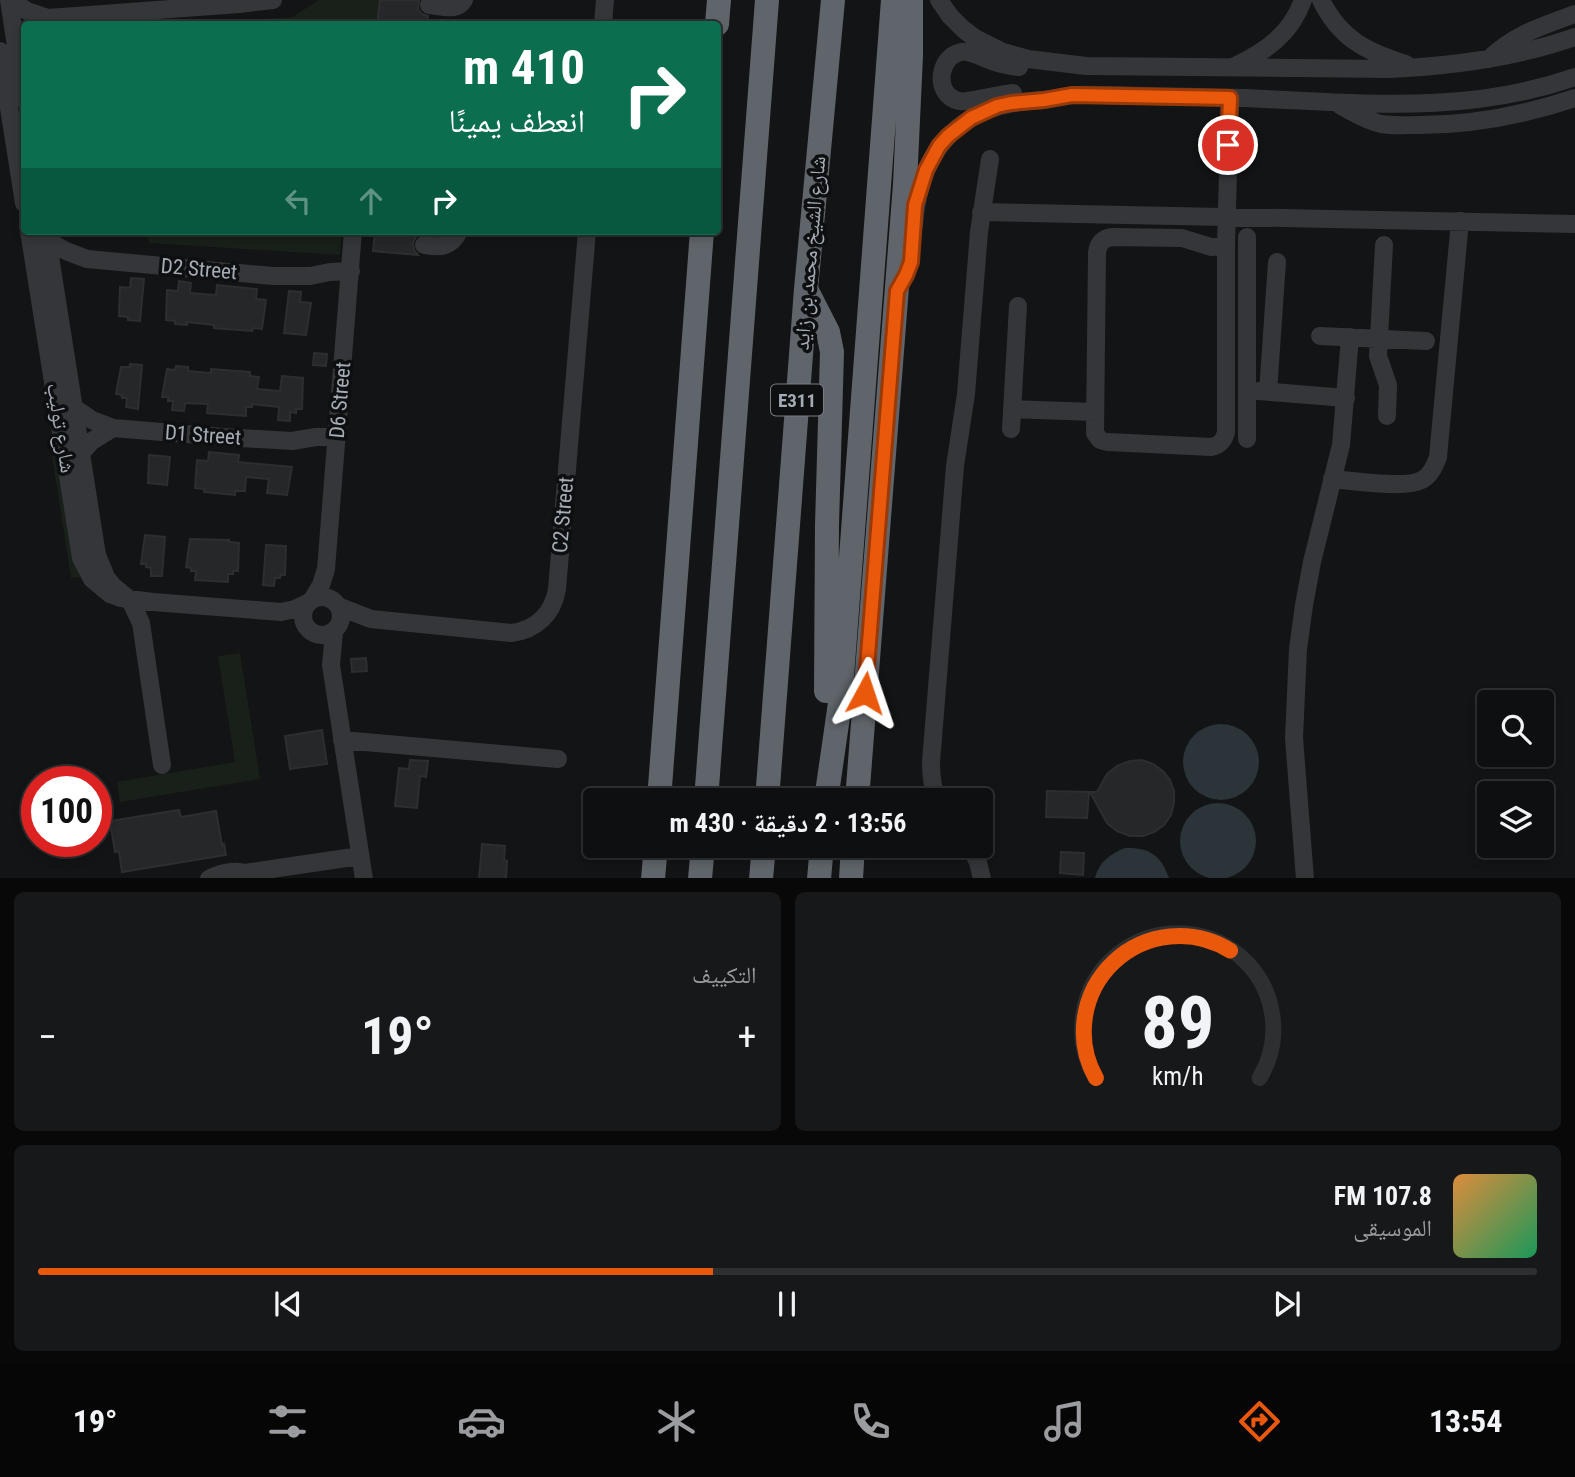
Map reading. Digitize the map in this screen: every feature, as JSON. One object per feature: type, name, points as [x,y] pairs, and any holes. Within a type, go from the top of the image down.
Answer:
[{"type":"highway","points":[[717,21],[719,0]]},
{"type":"highway","points":[[707,788],[767,0]]},
{"type":"highway","name":"شارع الشيخ محمد بن زايد","points":[[768,788],[806,289],[833,0]]},
{"type":"highway","points":[[827,788],[840,703],[893,0]]},
{"type":"highway","points":[[858,788],[909,120],[911,0]]},
{"type":"highway","points":[[660,788],[702,235]]},
{"type":"highway","points":[[806,289],[828,332],[832,352],[827,525],[826,788]]},
{"type":"highway","points":[[653,878],[655,858]]},
{"type":"highway","points":[[700,878],[702,858]]},
{"type":"highway","points":[[761,878],[763,858]]},
{"type":"highway","points":[[819,878],[821,858]]},
{"type":"highway","points":[[851,878],[852,858]]},
{"type":"street","points":[[10,0],[42,21],[273,0]]},
{"type":"street","points":[[10,0],[21,159]]},
{"type":"street","points":[[429,5],[454,8],[464,0]]},
{"type":"street","points":[[603,21],[605,0]]},
{"type":"street","points":[[939,0],[963,29],[988,46],[1028,59],[1077,66]]},
{"type":"street","points":[[1233,68],[1257,56],[1278,40],[1294,20],[1303,0]]},
{"type":"street","points":[[1321,0],[1338,26],[1354,42],[1375,54],[1416,68]]},
{"type":"street","points":[[1489,59],[1511,40],[1524,33],[1575,14]]},
{"type":"street","points":[[1072,95],[1019,92],[961,101],[946,94],[941,76],[948,59],[960,52],[1022,68],[1416,68],[1489,59],[1575,37]]},
{"type":"street","points":[[13,43],[21,84]]},
{"type":"street","points":[[897,291],[911,262],[915,205],[932,158],[948,136],[971,118],[997,106],[1072,95],[1431,104],[1514,94],[1575,77]]},
{"type":"street","points":[[1226,246],[1210,247],[1174,237],[1114,237],[1101,241],[1097,253],[1094,412],[1095,433],[1104,442],[1211,447],[1223,440],[1226,432],[1226,246],[1226,217],[1230,98]]},
{"type":"street","points":[[1334,103],[1381,124],[1428,125],[1505,117],[1575,98]]},
{"type":"street","points":[[933,788],[931,762],[956,453],[964,411],[976,254],[990,159]]},
{"type":"street","points":[[981,212],[1575,224]]},
{"type":"street","points":[[1332,479],[1406,485],[1421,481],[1436,464],[1460,221]]},
{"type":"street","name":"شارع توليب","points":[[30,235],[81,558],[92,579],[110,594],[153,603],[281,612],[310,602]]},
{"type":"street","name":"شارع توليب","points":[[47,235],[97,555],[100,566],[113,586],[130,600]]},
{"type":"street","name":"D2 Street","points":[[47,235],[66,251],[87,259],[273,276],[310,276],[330,272],[350,278]]},
{"type":"street","name":"D6 Street","points":[[310,602],[321,585],[326,569],[353,235]]},
{"type":"street","points":[[425,245],[438,248],[449,244],[458,235]]},
{"type":"street","name":"C2 Street","points":[[338,605],[371,619],[511,633],[536,625],[552,606],[557,589],[587,235]]},
{"type":"street","points":[[1247,237],[1247,439]]},
{"type":"street","points":[[1384,245],[1378,355],[1388,392],[1387,416]]},
{"type":"street","points":[[54,283],[69,269],[87,259]]},
{"type":"street","points":[[1268,392],[1277,262]]},
{"type":"street","points":[[1011,429],[1018,306]]},
{"type":"street","points":[[1320,336],[1426,341]]},
{"type":"street","points":[[1306,878],[1294,738],[1295,694],[1304,605],[1340,445],[1350,337]]},
{"type":"street","points":[[1247,390],[1346,398]]},
{"type":"street","name":"D1 Street","points":[[74,407],[92,420],[113,428],[292,441],[316,437],[337,443]]},
{"type":"street","points":[[1012,409],[1094,412]]},
{"type":"street","points":[[81,453],[92,441],[113,428]]},
{"type":"street","name":"D6 Street","points":[[326,569],[329,586],[338,605]]},
{"type":"street","points":[[331,665],[303,615],[310,602],[322,597],[332,599],[341,612],[341,621],[335,630],[331,665],[364,878]]},
{"type":"street","points":[[130,600],[141,622],[162,765]]},
{"type":"street","points":[[141,622],[153,603]]},
{"type":"street","name":"شارع توليب","points":[[281,612],[310,630]]},
{"type":"street","name":"C2 Street","points":[[335,630],[371,619]]},
{"type":"street","points":[[310,630],[322,636],[335,630]]},
{"type":"street","points":[[342,740],[558,759]]},
{"type":"street","points":[[209,878],[233,872],[240,876],[360,856]]},
{"type":"street","points":[[976,858],[982,878]]},
{"type":"shaded area","points":[[319,0],[379,0],[377,21],[229,21],[292,17]]},
{"type":"shaded area","points":[[148,235],[342,235],[340,255],[149,243]]},
{"type":"shaded area","points":[[48,430],[68,498],[83,577],[71,578]]},
{"type":"shaded area","points":[[240,653],[260,779],[120,802],[117,782],[235,762],[218,656]]},
{"type":"shaded area","points":[[1221,724],[1235,727],[1248,735],[1256,748],[1259,762],[1256,776],[1248,789],[1235,797],[1221,800],[1207,797],[1194,789],[1186,776],[1183,762],[1186,748],[1194,735],[1207,727]]},
{"type":"shaded area","points":[[1218,803],[1232,806],[1245,814],[1255,834],[1253,855],[1245,868],[1225,878],[1204,876],[1191,868],[1183,855],[1180,841],[1183,827],[1191,814],[1204,806]]},
{"type":"shaded area","points":[[1125,848],[1141,849],[1153,854],[1162,863],[1169,878],[1095,878],[1106,859]]},
{"type":"building","points":[[380,0],[419,0],[418,9],[428,16],[427,21],[377,21]]},
{"type":"building","points":[[375,235],[419,235],[413,243],[418,255],[373,251]]},
{"type":"building","points":[[131,278],[144,279],[140,321],[119,316],[120,287],[130,288]]},
{"type":"building","points":[[179,281],[191,283],[190,293],[216,295],[217,285],[257,289],[256,299],[266,300],[262,329],[253,328],[252,331],[214,328],[214,325],[187,322],[187,325],[175,324],[175,321],[166,320],[167,290],[178,291]]},
{"type":"building","points":[[289,291],[301,292],[300,302],[311,303],[306,335],[284,333]]},
{"type":"building","points":[[314,353],[327,354],[326,366],[313,365]]},
{"type":"building","points":[[130,364],[142,365],[138,409],[126,407],[127,398],[116,394],[121,367],[130,367]]},
{"type":"building","points":[[176,366],[188,367],[188,371],[211,373],[211,369],[250,372],[250,376],[259,377],[257,389],[280,391],[282,376],[303,378],[302,409],[296,409],[296,413],[290,412],[290,421],[278,420],[279,407],[252,404],[252,407],[246,407],[246,416],[207,413],[208,404],[185,403],[184,411],[172,410],[173,401],[162,397],[167,369],[175,370]]},
{"type":"building","points":[[209,452],[239,455],[238,462],[292,467],[287,495],[267,493],[269,479],[246,477],[245,491],[235,491],[235,495],[204,492],[205,489],[195,488],[197,460],[208,461]]},
{"type":"building","points":[[149,455],[170,457],[167,485],[148,483]]},
{"type":"building","points":[[145,535],[165,537],[162,576],[151,576],[151,568],[141,564]]},
{"type":"building","points":[[190,539],[229,540],[239,543],[238,571],[228,574],[228,582],[195,580],[196,571],[186,567]]},
{"type":"building","points":[[266,545],[286,546],[285,575],[275,578],[274,586],[263,585]]},
{"type":"building","points":[[366,658],[367,671],[352,672],[351,659]]},
{"type":"building","points":[[322,730],[327,764],[290,769],[285,736]]},
{"type":"building","points":[[410,760],[428,761],[426,777],[420,776],[417,808],[395,806],[399,768],[409,769]]},
{"type":"building","points":[[1142,760],[1163,771],[1170,780],[1174,803],[1171,815],[1164,825],[1143,836],[1130,836],[1107,823],[1090,792],[1097,792],[1107,774],[1117,766]]},
{"type":"building","points":[[1047,791],[1089,792],[1087,818],[1046,817]]},
{"type":"building","points":[[179,810],[181,817],[216,811],[226,855],[122,872],[119,851],[115,852],[112,821]]},
{"type":"building","points":[[482,844],[505,846],[506,878],[479,878]]},
{"type":"building","points":[[1061,852],[1084,853],[1083,875],[1060,873]]},
{"type":"route","points":[[865,693],[897,291],[911,262],[918,194],[926,170],[939,146],[959,126],[997,106],[1072,95],[1230,98],[1228,145]]}]
